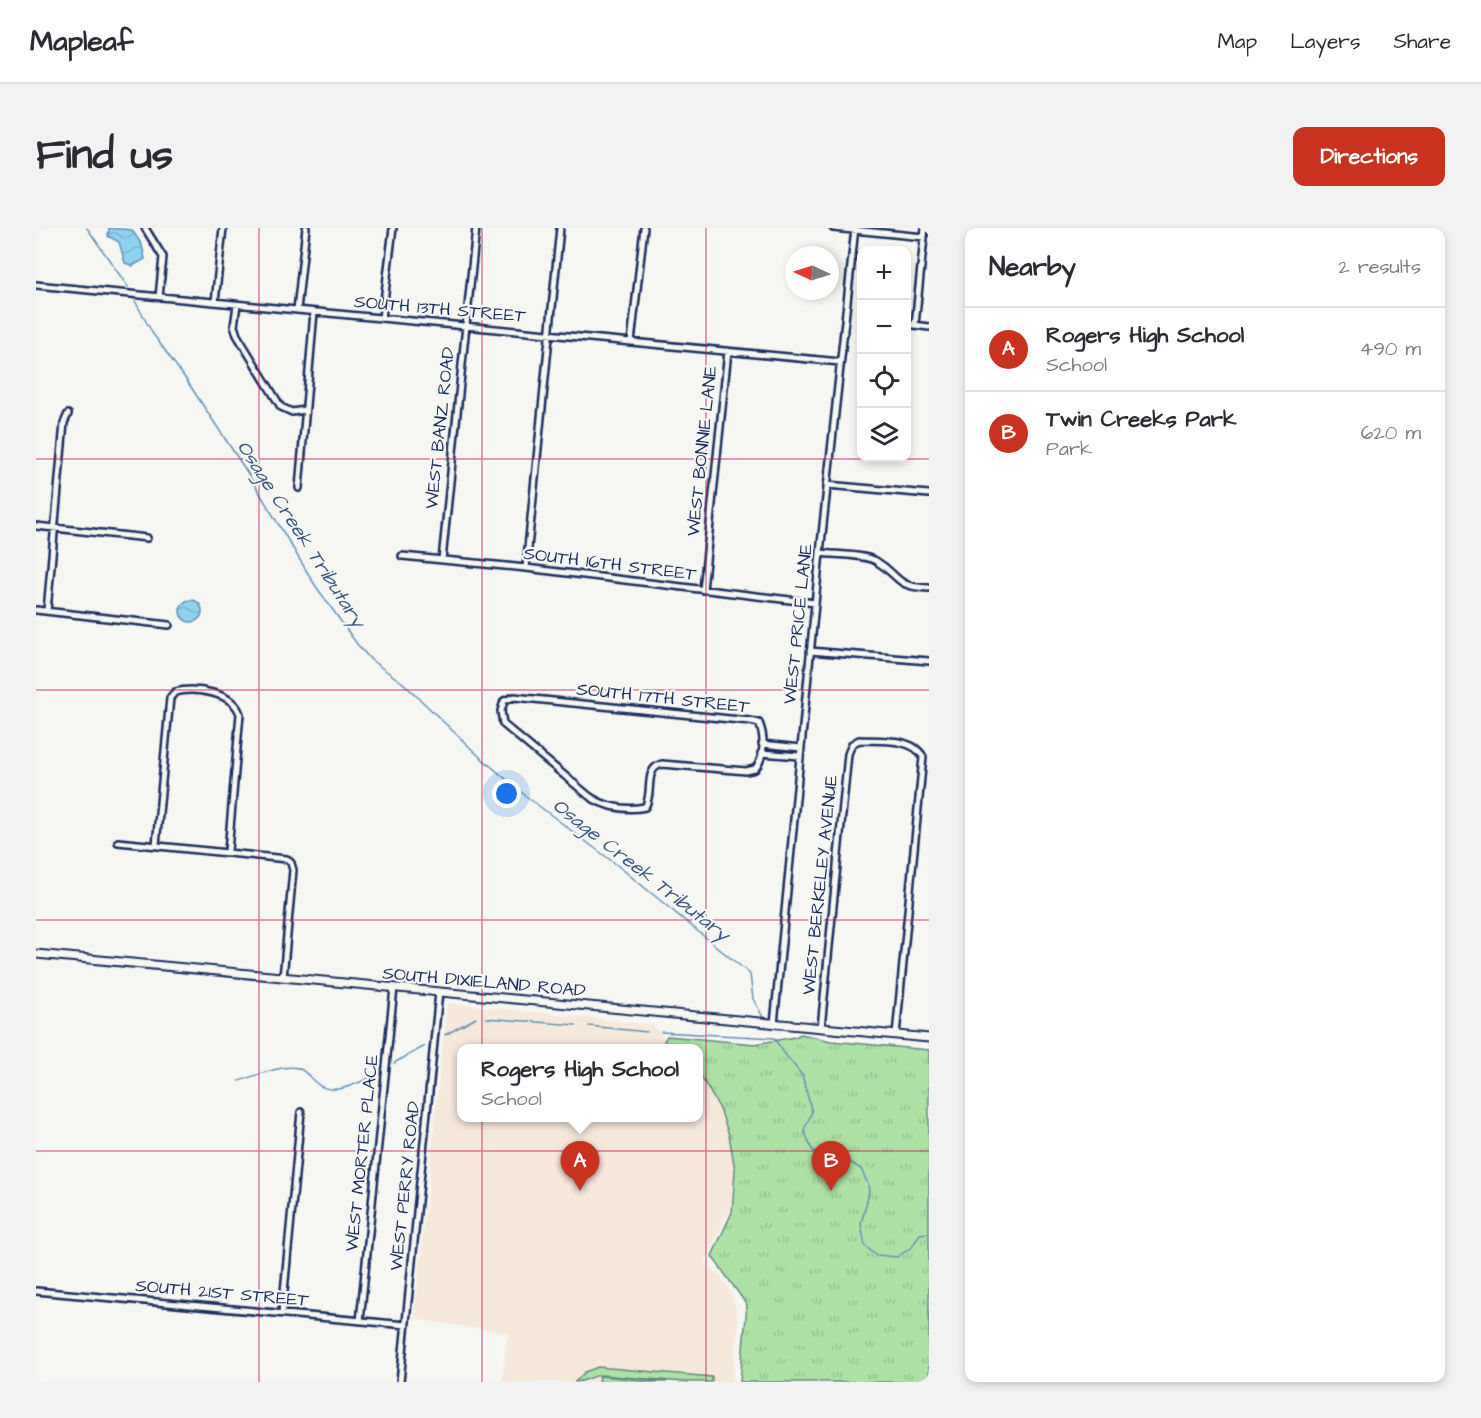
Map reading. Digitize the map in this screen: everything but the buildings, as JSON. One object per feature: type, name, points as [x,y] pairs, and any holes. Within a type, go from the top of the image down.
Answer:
[{"type":"main road","name":"SOUTH DIXIELAND ROAD","points":[[36,954],[929,1038]]},
{"type":"street","points":[[145,228],[163,256],[159,297]]},
{"type":"street","points":[[215,302],[223,228]]},
{"type":"street","points":[[297,310],[306,228]]},
{"type":"street","points":[[382,318],[393,228]]},
{"type":"street","name":"WEST BANZ ROAD","points":[[441,560],[476,228]]},
{"type":"street","points":[[526,568],[560,228]]},
{"type":"street","points":[[632,342],[644,228]]},
{"type":"street","points":[[833,228],[924,237]]},
{"type":"street","points":[[915,325],[925,228]]},
{"type":"street","name":"WEST PRICE LANE","points":[[774,1024],[810,651],[855,229]]},
{"type":"street","name":"SOUTH 13TH STREET","points":[[36,285],[840,362]]},
{"type":"street","points":[[237,304],[234,326],[237,335],[281,407],[292,412],[305,410]]},
{"type":"street","points":[[299,488],[314,312]]},
{"type":"street","points":[[911,325],[929,327]]},
{"type":"street","name":"WEST BONNIE LANE","points":[[703,590],[728,351]]},
{"type":"street","points":[[47,611],[64,423],[68,414]]},
{"type":"street","points":[[827,485],[929,494]]},
{"type":"street","points":[[36,526],[147,538]]},
{"type":"street","points":[[820,553],[874,560],[903,584],[914,588],[929,588]]},
{"type":"street","name":"SOUTH 16TH STREET","points":[[402,556],[526,568],[815,603]]},
{"type":"street","points":[[36,610],[169,625]]},
{"type":"street","points":[[810,651],[929,661]]},
{"type":"street","points":[[156,845],[170,698],[175,692],[189,691],[219,694],[238,709],[240,720],[228,851]]},
{"type":"street","name":"SOUTH 17TH STREET","points":[[761,753],[760,763],[755,769],[746,771],[662,764],[655,766],[651,771],[650,795],[645,807],[637,809],[610,806],[597,802],[589,796],[503,724],[501,711],[504,701],[514,697],[750,721],[759,723],[763,733],[762,744]]},
{"type":"street","name":"WEST BERKELEY AVENUE","points":[[821,1028],[848,754],[852,744],[859,740],[911,744],[919,749],[923,757],[896,1035]]},
{"type":"street","points":[[800,756],[761,753],[762,744],[801,748]]},
{"type":"street","points":[[118,842],[282,857],[291,863],[293,870],[283,978]]},
{"type":"street","name":"WEST MORTER PLACE","points":[[360,1321],[394,988]]},
{"type":"street","name":"WEST PERRY ROAD","points":[[400,1382],[440,992]]},
{"type":"street","points":[[282,1313],[301,1112]]},
{"type":"street","name":"SOUTH 21ST STREET","points":[[36,1290],[406,1325]]},
{"type":"shaded area","points":[[447,1003],[653,1025],[669,1044],[457,1044],[457,1122],[703,1122],[703,1080],[720,1109],[729,1135],[735,1170],[729,1212],[705,1262],[721,1276],[730,1291],[736,1310],[738,1327],[732,1382],[502,1382],[508,1333],[414,1319]]},
{"type":"green space","points":[[801,1034],[831,1041],[929,1050],[929,1382],[740,1382],[747,1305],[712,1256],[732,1212],[735,1170],[729,1135],[720,1109],[703,1080],[703,1044],[667,1044],[664,1041],[667,1036],[755,1044]]},
{"type":"green space","points":[[598,1367],[712,1377],[712,1382],[683,1382],[601,1375],[575,1382],[585,1372]]},
{"type":"green space","points":[[600,1376],[667,1382],[599,1382]]},
{"type":"water","points":[[109,228],[132,230],[142,245],[145,259],[133,266],[125,263],[119,242],[108,236]]},
{"type":"water","points":[[191,600],[199,603],[202,611],[199,619],[191,622],[183,619],[180,611],[183,603]]},
{"type":"waterway","name":"Osage Creek Tributary","points":[[87,228],[128,287]]},
{"type":"waterway","name":"Osage Creek Tributary","points":[[135,301],[153,334],[247,472],[315,585],[371,660],[403,683],[480,757],[527,797],[617,865],[750,974],[753,999],[763,1017]]},
{"type":"waterway","points":[[445,1035],[476,1018]]},
{"type":"waterway","points":[[486,1018],[576,1025]]},
{"type":"waterway","points":[[589,1026],[647,1032]]},
{"type":"waterway","name":"Osage Creek Tributary","points":[[661,1032],[774,1038],[802,1075],[812,1112],[804,1130],[812,1150],[828,1157],[847,1160],[861,1169],[868,1184],[869,1193],[861,1224],[865,1246],[876,1255],[897,1257],[912,1247],[920,1234],[929,1233]]},
{"type":"waterway","points":[[394,1063],[425,1046]]},
{"type":"waterway","points":[[239,1081],[269,1071],[292,1067],[303,1071],[323,1087],[338,1089],[376,1075]]},
{"type":"place","name":"Rogers High School","points":[[580,1191]]},
{"type":"place","name":"Twin Creeks Park","points":[[831,1191]]}]
